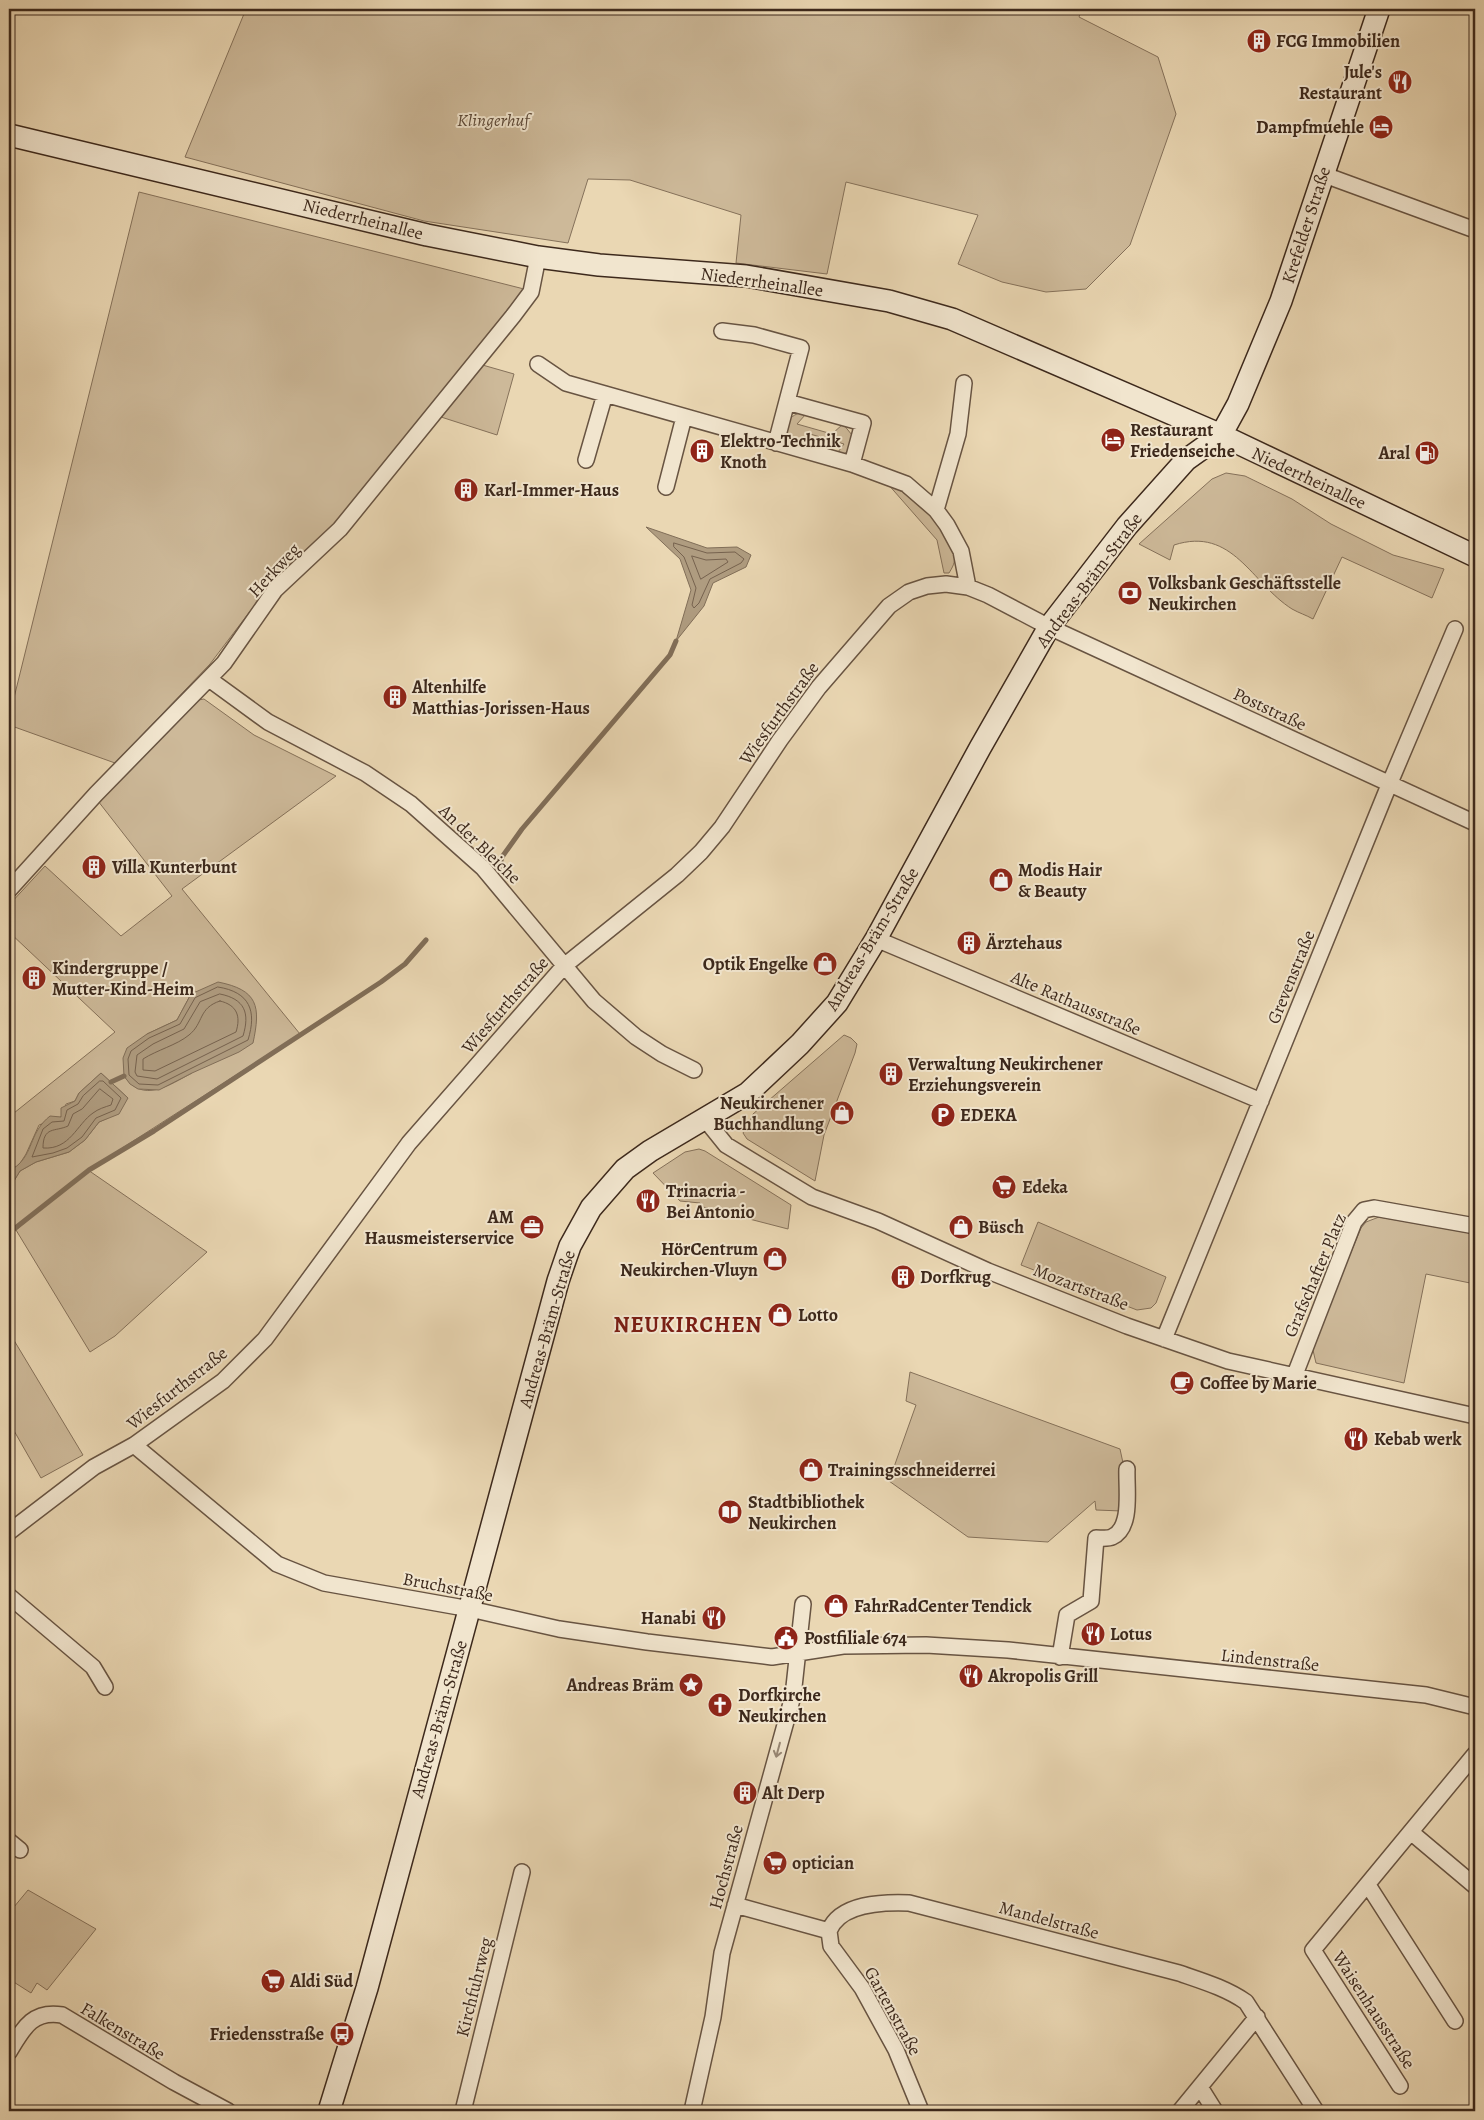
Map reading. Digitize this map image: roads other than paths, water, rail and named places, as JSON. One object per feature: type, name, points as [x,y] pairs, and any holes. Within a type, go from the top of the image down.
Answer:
[{"type":"main road","name":"Krefelder Straße","points":[[1221,436],[1238,404],[1280,301],[1379,9]]},
{"type":"main road","name":"Niederrheinallee","points":[[9,135],[427,235],[538,257],[599,265],[746,276],[889,301],[952,319],[1221,436],[1475,556]]},
{"type":"main road","name":"Andreas-Bräm-Straße","points":[[329,2111],[367,1988],[558,1281],[570,1246],[591,1208],[625,1169],[650,1151],[748,1093],[800,1044],[837,1003],[876,939],[980,748],[1049,627],[1127,526],[1186,460],[1221,436]]},
{"type":"street","points":[[1322,174],[1475,230]]},
{"type":"street","name":"Herkweg","points":[[9,890],[96,794],[224,663],[275,590],[340,529],[531,292],[538,257]]},
{"type":"street","points":[[722,331],[754,335],[801,348],[776,443]]},
{"type":"street","points":[[538,364],[566,383],[852,464],[906,484],[936,510],[961,551],[968,587]]},
{"type":"street","points":[[936,510],[958,434],[964,383]]},
{"type":"street","points":[[586,460],[605,394]]},
{"type":"street","points":[[787,402],[863,423],[852,464]]},
{"type":"street","points":[[666,487],[684,417]]},
{"type":"street","name":"Wiesfurthstraße","points":[[9,1532],[94,1467],[134,1445],[223,1381],[264,1339],[409,1143],[564,966],[677,875],[701,852],[722,827],[780,740],[819,687],[890,606],[909,592],[927,586],[946,584],[968,587],[988,595],[1049,627]]},
{"type":"street","name":"Poststraße","points":[[1049,627],[1475,823]]},
{"type":"street","name":"Grevenstraße","points":[[1164,1339],[1389,784],[1455,629]]},
{"type":"street","name":"An der Bleiche","points":[[209,679],[268,722],[365,773],[411,804],[483,868],[594,1001],[636,1037],[662,1054],[694,1070]]},
{"type":"street","name":"Alte Rathausstraße","points":[[876,939],[1261,1101]]},
{"type":"street","name":"Mozartstraße","points":[[705,1119],[726,1145],[812,1197],[878,1221],[988,1271],[1164,1339],[1228,1361],[1475,1416]]},
{"type":"street","name":"Grafschafter Platz","points":[[1294,1377],[1354,1222],[1364,1210],[1374,1208],[1475,1226]]},
{"type":"street","name":"Bruchstraße","points":[[134,1445],[277,1564],[324,1583],[470,1609],[559,1629],[638,1641],[772,1657],[799,1652]]},
{"type":"street","points":[[1060,1658],[1067,1615],[1091,1601],[1096,1538],[1111,1538],[1121,1530],[1125,1522],[1127,1469]]},
{"type":"street","points":[[9,1596],[93,1667],[105,1687]]},
{"type":"street","name":"Hochstraße","points":[[692,2111],[713,2016],[722,1953],[750,1844],[767,1791],[793,1696],[804,1604]]},
{"type":"street","name":"Lindenstraße","points":[[799,1652],[843,1646],[926,1645],[1008,1650],[1060,1658],[1426,1695],[1475,1706]]},
{"type":"street","name":"Waisenhausstraße","points":[[1400,2086],[1313,1950],[1412,1833],[1475,1754]]},
{"type":"street","points":[[1412,1833],[1475,1886]]},
{"type":"street","name":"Kirchfuhrweg","points":[[463,2111],[522,1872]]},
{"type":"street","points":[[1368,1885],[1455,2021]]},
{"type":"street","name":"Mandelstraße","points":[[829,1931],[833,1920],[849,1911],[879,1902],[909,1903],[1179,1973],[1236,1995],[1246,2002],[1257,2018]]},
{"type":"street","points":[[735,1905],[829,1931]]},
{"type":"street","name":"Gartenstraße","points":[[829,1931],[831,1946],[862,1988],[896,2050],[921,2111]]},
{"type":"street","name":"Falkenstraße","points":[[9,2052],[30,2021],[50,2013],[62,2016],[174,2082],[228,2111]]},
{"type":"street","points":[[1180,2111],[1257,2018],[1316,2111]]},
{"type":"street","points":[[1200,2086],[1215,2111]]},
{"type":"water","points":[[646,527],[707,548],[737,547],[751,555],[746,567],[713,583],[704,606],[676,641],[691,590],[680,559]]},
{"type":"water","points":[[218,982],[241,990],[249,995],[254,1002],[257,1019],[253,1043],[239,1052],[159,1090],[138,1089],[130,1084],[124,1076],[123,1058],[127,1048],[147,1034],[177,1020],[191,994]]},
{"type":"water","points":[[101,1073],[128,1098],[119,1114],[99,1122],[85,1140],[69,1152],[36,1162],[20,1171],[9,1189],[9,1171],[24,1158],[39,1128],[50,1116],[61,1117],[61,1108],[75,1101],[79,1093]]},
{"type":"waterway","points":[[499,869],[502,857],[522,829],[670,655],[676,641]]},
{"type":"waterway","points":[[9,1233],[89,1170],[154,1131],[381,982],[405,964],[426,940]]},
{"type":"waterway","points":[[111,1082],[124,1076]]},
{"type":"place","name":"FCG Immobilien","points":[[1259,41]]},
{"type":"place","name":"Jule's Restaurant","points":[[1400,82]]},
{"type":"place","name":"Dampfmuehle","points":[[1381,127]]},
{"type":"place","name":"Restaurant Friedenseiche","points":[[1113,440]]},
{"type":"place","name":"Elektro-Technik Knoth","points":[[702,451]]},
{"type":"place","name":"Aral","points":[[1427,453]]},
{"type":"place","name":"Karl-Immer-Haus","points":[[466,490]]},
{"type":"place","name":"Volksbank Geschäftsstelle Neukirchen","points":[[1130,593]]},
{"type":"place","name":"Altenhilfe Matthias-Jorissen-Haus","points":[[395,697]]},
{"type":"place","name":"Villa Kunterbunt","points":[[94,867]]},
{"type":"place","name":"Modis Hair & Beauty","points":[[1001,880]]},
{"type":"place","name":"Ärztehaus","points":[[969,943]]},
{"type":"place","name":"Optik Engelke","points":[[825,964]]},
{"type":"place","name":"Kindergruppe / Mutter-Kind-Heim","points":[[34,978]]},
{"type":"place","name":"Verwaltung Neukirchener Erziehungsverein","points":[[891,1074]]},
{"type":"place","name":"Neukirchener Buchhandlung","points":[[842,1113]]},
{"type":"place","name":"EDEKA","points":[[943,1115]]},
{"type":"place","name":"Edeka","points":[[1004,1187]]},
{"type":"place","name":"Trinacria - Bei Antonio","points":[[648,1201]]},
{"type":"place","name":"AM Hausmeisterservice","points":[[532,1227]]},
{"type":"place","name":"Büsch","points":[[961,1227]]},
{"type":"place","name":"HörCentrum Neukirchen-Vluyn","points":[[775,1259]]},
{"type":"place","name":"Dorfkrug","points":[[903,1277]]},
{"type":"place","name":"Lotto","points":[[780,1315]]},
{"type":"place","name":"Coffee by Marie","points":[[1182,1383]]},
{"type":"place","name":"Kebab werk","points":[[1356,1439]]},
{"type":"place","name":"Trainingsschneiderrei","points":[[811,1470]]},
{"type":"place","name":"Stadtbibliothek Neukirchen","points":[[730,1512]]},
{"type":"place","name":"FahrRadCenter Tendick","points":[[836,1606]]},
{"type":"place","name":"Hanabi","points":[[714,1618]]},
{"type":"place","name":"Lotus","points":[[1093,1634]]},
{"type":"place","name":"Postfiliale 674","points":[[786,1638]]},
{"type":"place","name":"Akropolis Grill","points":[[971,1676]]},
{"type":"place","name":"Andreas Bräm","points":[[691,1685]]},
{"type":"place","name":"Dorfkirche Neukirchen","points":[[720,1705]]},
{"type":"place","name":"Alt Derp","points":[[745,1793]]},
{"type":"place","name":"optician","points":[[775,1863]]},
{"type":"place","name":"Aldi Süd","points":[[273,1981]]},
{"type":"place","name":"Friedensstraße","points":[[342,2034]]},
{"type":"district","name":"NEUKIRCHEN","points":[[688,1325]]},
{"type":"park label","name":"Klingerhuf","points":[[493,120]]}]
